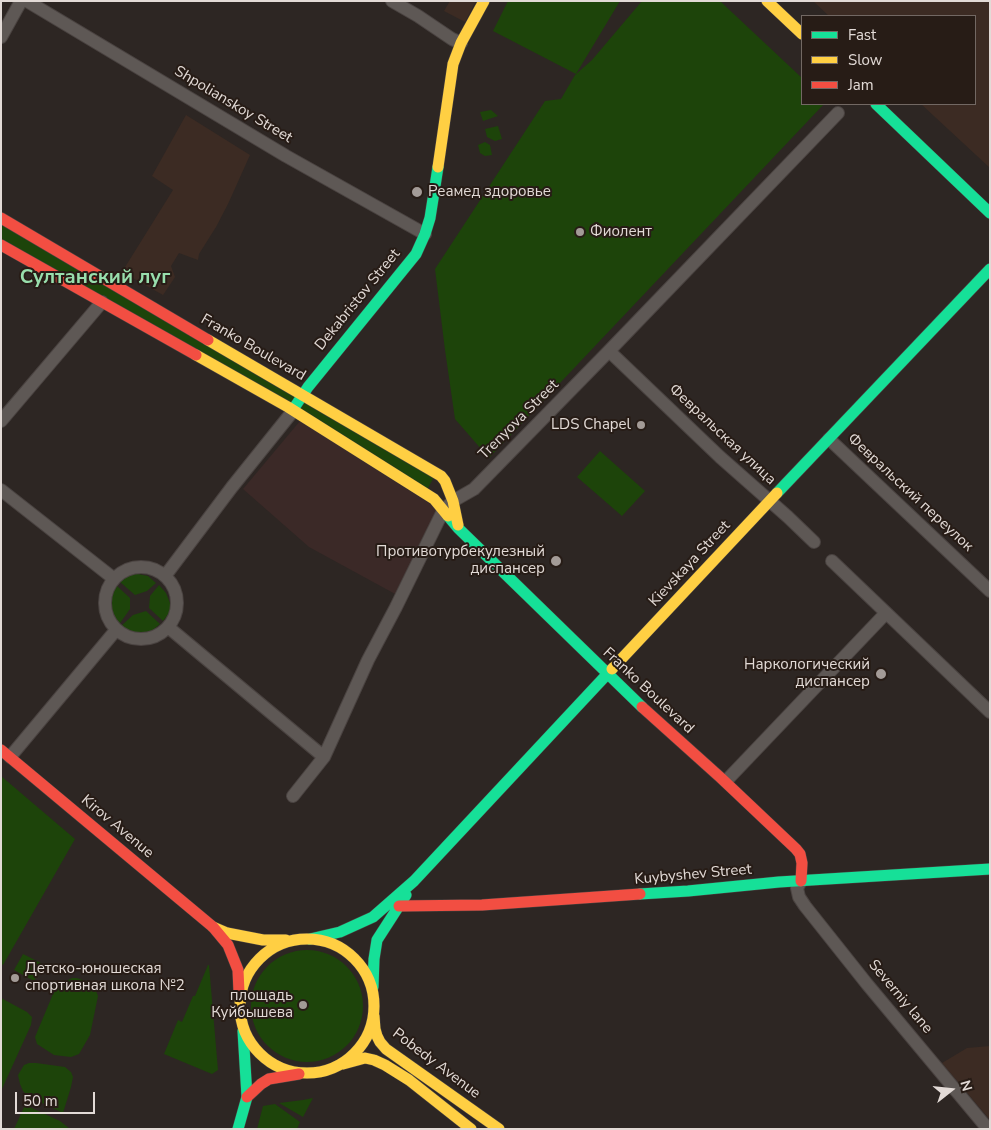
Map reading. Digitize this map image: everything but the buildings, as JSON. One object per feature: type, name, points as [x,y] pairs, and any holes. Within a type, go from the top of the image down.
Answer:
[{"type":"main road","name":"Dekabristov Street","points":[[293,411],[303,395],[416,254],[430,218],[453,64],[461,43],[484,1]]},
{"type":"main road","points":[[767,1],[801,33]]},
{"type":"main road","points":[[877,105],[990,213]]},
{"type":"main road","name":"Franko Boulevard","points":[[1,218],[441,476],[453,501],[458,528]]},
{"type":"main road","name":"Franko Boulevard","points":[[1,245],[293,411],[434,499],[458,528],[607,674],[638,704],[726,781],[800,854],[802,863],[801,881]]},
{"type":"main road","name":"Kievskaya Street","points":[[306,939],[340,932],[373,917],[414,882],[607,674],[990,269]]},
{"type":"main road","name":"Kirov Avenue","points":[[6,753],[213,927]]},
{"type":"main road","name":"Kuybyshev Street","points":[[399,906],[467,906],[688,891],[801,881],[990,870]]},
{"type":"main road","name":"Kievskaya Street","points":[[373,995],[374,959],[377,940],[414,882]]},
{"type":"main road","points":[[213,927],[227,933],[263,940],[306,939],[321,940],[334,944],[358,962],[369,982],[373,995],[372,1022],[358,1051],[351,1058],[323,1072],[269,1079],[247,1097]]},
{"type":"main road","points":[[213,927],[228,945],[238,970],[247,1097],[238,1129]]},
{"type":"main road","points":[[300,1074],[270,1062],[258,1052],[249,1040],[241,1020],[240,1000],[243,985],[259,959],[271,949],[285,942],[306,939]]},
{"type":"main road","name":"Pobedy Avenue","points":[[373,1012],[376,1036],[386,1049],[499,1129]]},
{"type":"main road","name":"Pobedy Avenue","points":[[333,1068],[365,1058],[374,1060],[409,1080],[471,1129]]},
{"type":"street","points":[[1,37],[21,1]]},
{"type":"street","name":"Shpolianskoy Street","points":[[27,1],[286,156],[425,234]]},
{"type":"street","points":[[392,1],[461,43]]},
{"type":"street","name":"Trenyova Street","points":[[293,796],[324,757],[368,660],[396,608],[443,511],[453,501],[474,489],[838,113]]},
{"type":"street","points":[[1,421],[102,302]]},
{"type":"street","name":"Февральская улица","points":[[609,351],[720,457],[814,542]]},
{"type":"street","name":"Dekabristov Street","points":[[165,576],[232,487],[293,411]]},
{"type":"street","name":"Февральский переулок","points":[[829,439],[990,591]]},
{"type":"street","points":[[1,490],[113,578]]},
{"type":"street","points":[[832,560],[990,712]]},
{"type":"street","points":[[138,566],[152,568],[165,576],[173,587],[177,601],[175,615],[168,627],[156,636],[143,639],[128,637],[116,630],[108,618],[104,605],[106,591],[113,578],[125,570],[138,566]]},
{"type":"street","points":[[726,781],[886,613]]},
{"type":"street","points":[[168,627],[324,757]]},
{"type":"street","points":[[6,753],[116,630]]},
{"type":"street","name":"Severniy lane","points":[[801,881],[797,888],[799,897],[805,906],[988,1129]]},
{"type":"shaded area","points":[[450,1],[476,1],[465,22],[444,11]]},
{"type":"shaded area","points":[[813,1],[990,1],[990,168],[922,105],[976,105],[976,15],[828,15]]},
{"type":"shaded area","points":[[186,115],[250,155],[228,204],[199,254],[198,260],[179,253],[171,266],[175,277],[163,295],[122,272],[173,190],[152,176]]},
{"type":"shaded area","points":[[300,421],[440,510],[397,595],[309,547],[243,489]]},
{"type":"shaded area","points":[[990,1046],[990,1120],[942,1063],[967,1048]]},
{"type":"green space","points":[[508,1],[620,1],[576,74],[493,31]]},
{"type":"green space","name":"Фиолент","points":[[642,1],[720,1],[801,77],[801,105],[823,105],[489,458],[455,419],[435,269],[545,101],[561,99],[575,75],[592,60]]},
{"type":"green space","points":[[491,110],[498,116],[483,121],[480,112]]},
{"type":"green space","points":[[498,126],[502,139],[495,141],[487,137],[485,129]]},
{"type":"green space","points":[[485,142],[490,145],[492,155],[485,156],[480,153],[478,145]]},
{"type":"green space","points":[[1,222],[298,397],[293,405],[1,240]]},
{"type":"green space","points":[[303,400],[434,477],[427,490],[297,408]]},
{"type":"green space","points":[[600,451],[645,491],[622,516],[577,477]]},
{"type":"green space","points":[[129,575],[148,576],[156,583],[147,591],[135,595],[120,582]]},
{"type":"green space","points":[[159,585],[166,593],[170,603],[170,612],[163,621],[149,608],[150,596]]},
{"type":"green space","points":[[117,586],[130,598],[130,609],[118,626],[110,605],[111,595]]},
{"type":"green space","points":[[146,611],[160,624],[152,631],[138,633],[120,627],[133,615]]},
{"type":"green space","points":[[1,776],[75,839],[3,965],[1,964]]},
{"type":"green space","points":[[307,950],[318,951],[328,955],[346,967],[358,985],[362,995],[362,1017],[358,1027],[346,1045],[328,1057],[318,1061],[307,1062],[296,1061],[286,1057],[268,1045],[256,1027],[252,1017],[251,1006],[252,995],[256,985],[268,967],[286,955],[296,951]]},
{"type":"green space","points":[[23,954],[43,964],[34,981],[14,970]]},
{"type":"green space","points":[[208,965],[218,1070],[212,1074],[164,1054],[178,1020],[182,1022]]},
{"type":"green space","points":[[72,978],[88,982],[95,988],[98,996],[90,1035],[79,1054],[71,1057],[54,1055],[37,1044],[35,1037],[53,994],[60,984]]},
{"type":"green space","points":[[1,998],[27,1012],[32,1017],[31,1025],[1,1091]]},
{"type":"green space","points":[[29,1063],[65,1067],[71,1072],[73,1077],[63,1113],[28,1096],[23,1091],[18,1075],[24,1065]]},
{"type":"green space","points":[[313,1098],[303,1117],[279,1103],[303,1100]]},
{"type":"green space","points":[[275,1104],[300,1122],[297,1129],[257,1129],[263,1106]]},
{"type":"green space","points":[[25,1105],[60,1121],[70,1129],[14,1129]]},
{"type":"traffic: fast","points":[[877,105],[990,213]]},
{"type":"traffic: fast","points":[[296,405],[308,387],[416,254],[430,218],[438,167]]},
{"type":"traffic: fast","points":[[777,493],[990,269]]},
{"type":"traffic: fast","points":[[448,516],[458,528],[642,707]]},
{"type":"traffic: fast","points":[[310,939],[340,932],[373,917],[414,881],[612,669]]},
{"type":"traffic: fast","points":[[640,894],[779,882],[990,869]]},
{"type":"traffic: fast","points":[[373,987],[377,940],[406,895]]},
{"type":"traffic: fast","points":[[238,1129],[247,1097],[243,1031]]},
{"type":"traffic: slow","points":[[438,167],[453,64],[461,43],[484,1]]},
{"type":"traffic: slow","points":[[767,1],[801,33]]},
{"type":"traffic: slow","points":[[208,340],[441,476],[453,501],[458,525]]},
{"type":"traffic: slow","points":[[196,355],[288,407],[434,499],[448,516]]},
{"type":"traffic: slow","points":[[612,669],[777,493]]},
{"type":"traffic: slow","points":[[213,927],[227,933],[263,940],[286,940]]},
{"type":"traffic: slow","points":[[307,939],[333,944],[344,950],[354,959],[363,969],[369,980],[374,1006],[369,1032],[363,1043],[354,1053],[344,1062],[333,1068],[307,1073],[281,1068],[270,1062],[260,1053],[251,1043],[245,1032],[240,1006],[245,980],[251,969],[260,959],[270,950],[281,944],[307,939]]},
{"type":"traffic: slow","points":[[374,1016],[377,1036],[386,1049],[499,1129]]},
{"type":"traffic: slow","points":[[343,1064],[365,1058],[385,1065],[409,1080],[471,1129]]},
{"type":"traffic: jam","points":[[1,218],[208,340]]},
{"type":"traffic: jam","points":[[1,245],[196,355]]},
{"type":"traffic: jam","points":[[642,707],[796,849],[800,854],[802,863],[801,881]]},
{"type":"traffic: jam","points":[[1,750],[213,927],[228,945],[238,970],[239,992]]},
{"type":"traffic: jam","points":[[399,906],[482,905],[640,894]]},
{"type":"traffic: jam","points":[[247,1097],[269,1079],[299,1074]]},
{"type":"place","name":"Реамед здоровье","points":[[417,192]]},
{"type":"place","name":"Фиолент","points":[[580,232]]},
{"type":"place","name":"LDS Chapel","points":[[641,425]]},
{"type":"place","name":"Противотурбекулезный диспансер","points":[[556,561]]},
{"type":"place","name":"Наркологический диспансер","points":[[881,674]]},
{"type":"place","name":"Детско-юношеская спортивная школа №2","points":[[15,978]]},
{"type":"place","name":"площадь Куйбышева","points":[[303,1005]]},
{"type":"district","name":"Султанский луг","points":[[95,278]]}]
